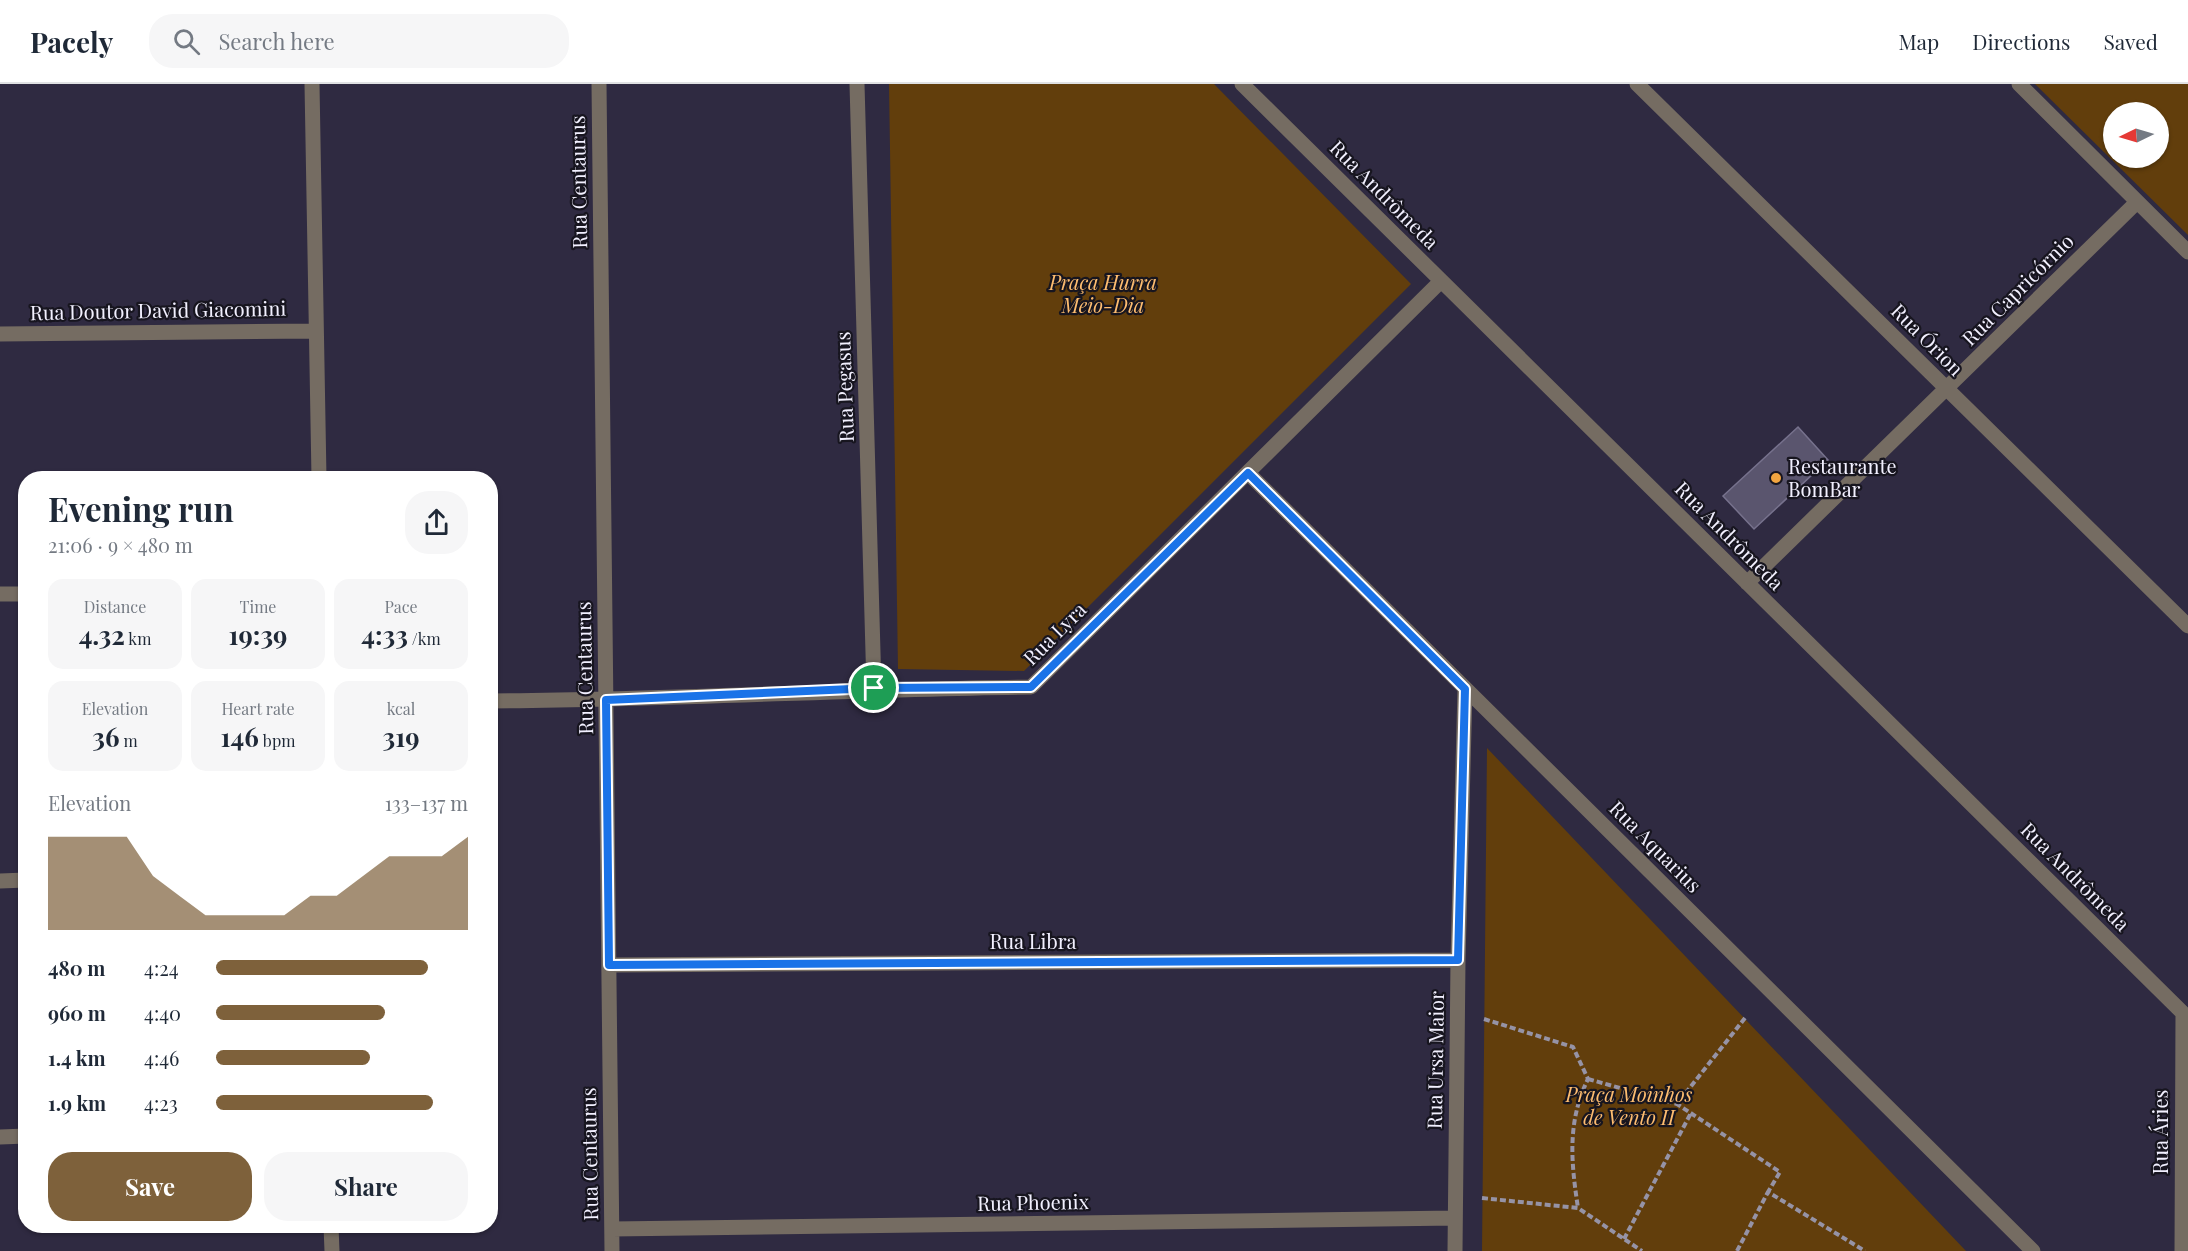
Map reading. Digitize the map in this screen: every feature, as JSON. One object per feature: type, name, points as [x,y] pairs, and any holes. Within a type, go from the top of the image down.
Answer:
[{"type":"street","points":[[312,84],[319,471]]},
{"type":"street","name":"Rua Centaurus","points":[[599,84],[612,1251]]},
{"type":"street","name":"Rua Pegasus","points":[[857,84],[874,688]]},
{"type":"street","name":"Rua Andrômeda","points":[[1242,84],[2186,1015]]},
{"type":"street","name":"Rua Órion","points":[[1637,84],[2188,626]]},
{"type":"street","points":[[2019,84],[2188,252]]},
{"type":"street","name":"Rua Capricórnio","points":[[1747,583],[2137,202]]},
{"type":"street","name":"Rua Lyra","points":[[498,701],[606,700],[874,688],[1031,687],[1441,281]]},
{"type":"street","name":"Rua Doutor David Giacomini","points":[[0,334],[316,330]]},
{"type":"street","name":"Rua Aquarius","points":[[1248,473],[2032,1251]]},
{"type":"street","points":[[0,594],[18,594]]},
{"type":"street","name":"Rua Ursa Maior","points":[[1455,1251],[1458,960],[1465,689]]},
{"type":"street","points":[[0,881],[18,880]]},
{"type":"street","name":"Rua Libra","points":[[609,965],[1458,960]]},
{"type":"street","name":"Rua Áries","points":[[2182,1251],[2186,1015]]},
{"type":"street","points":[[0,1137],[18,1136]]},
{"type":"street","name":"Rua Phoenix","points":[[612,1229],[1455,1218]]},
{"type":"street","points":[[331,1233],[332,1251]]},
{"type":"path","points":[[1677,1104],[1745,1018]]},
{"type":"path","points":[[1484,1019],[1573,1047],[1588,1079],[1677,1104],[1780,1172],[1737,1251]]},
{"type":"path","points":[[1578,1208],[1570,1157],[1578,1100],[1588,1079]]},
{"type":"path","points":[[1624,1239],[1690,1113]]},
{"type":"path","points":[[1768,1191],[1865,1251]]},
{"type":"path","points":[[1482,1198],[1578,1208],[1642,1251]]},
{"type":"green space","name":"Praça Hurra Meio-Dia","points":[[889,84],[1214,84],[1411,284],[1024,671],[898,669]]},
{"type":"green space","points":[[2035,84],[2188,84],[2188,235],[2120,168],[2169,168],[2169,102],[2103,102],[2103,151]]},
{"type":"green space","name":"Praça Moinhos de Vento II","points":[[1487,748],[1966,1251],[1482,1251]]},
{"type":"building","name":"Restaurante BomBar","points":[[1798,427],[1828,460],[1754,529],[1723,496]]},
{"type":"place","name":"Restaurante BomBar","points":[[1776,478]]},
{"type":"route","points":[[1248,473],[1465,689],[1458,960],[609,965],[606,700],[874,688],[1031,687],[1248,473]]}]
